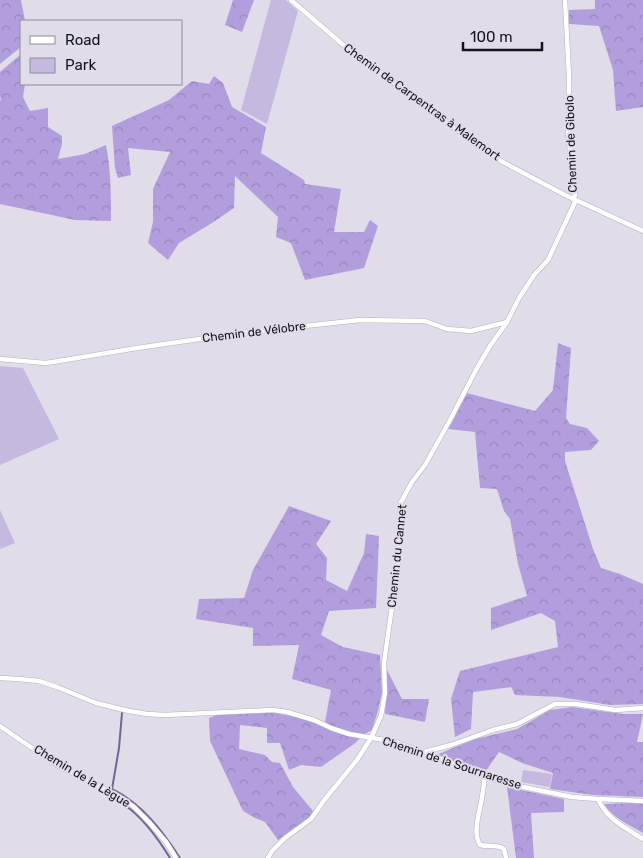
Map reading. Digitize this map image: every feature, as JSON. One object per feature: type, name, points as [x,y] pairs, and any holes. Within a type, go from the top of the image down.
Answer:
[{"type":"street","name":"Chemin de Carpentras à Malemort","points":[[291,0],[341,43],[462,134],[510,166],[574,199],[643,231]]},
{"type":"street","name":"Chemin de Gibolo","points":[[565,0],[569,76],[568,133],[574,199]]},
{"type":"street","name":"Chemin du Cannet","points":[[268,858],[285,838],[312,819],[325,799],[357,760],[371,738],[381,716],[385,693],[384,663],[400,545],[399,522],[401,502],[440,439],[490,346],[507,322],[519,298],[534,275],[548,260],[574,199]]},
{"type":"street","name":"Chemin de Vélobre","points":[[0,359],[45,363],[241,333],[360,320],[425,321],[447,329],[472,331],[507,322]]},
{"type":"street","name":"Chemin de la Sournaresse","points":[[0,678],[39,681],[96,703],[146,714],[172,715],[273,710],[287,712],[349,734],[396,742],[485,777],[523,787],[572,796],[643,801]]},
{"type":"street","points":[[423,752],[516,724],[556,704],[576,704],[615,710],[643,708]]},
{"type":"street","name":"Chemin de la Lègue","points":[[0,726],[57,765],[106,790],[134,807],[150,822],[176,858]]},
{"type":"street","points":[[485,777],[477,825],[478,841],[480,845],[500,846],[504,849],[506,858]]},
{"type":"street","points":[[598,799],[601,806],[614,821],[643,839]]},
{"type":"green space","points":[[0,0],[21,0],[25,20],[20,20],[20,48],[0,64]]},
{"type":"green space","points":[[233,0],[254,0],[242,32],[225,25]]},
{"type":"green space","points":[[271,0],[286,0],[298,11],[267,124],[241,110]]},
{"type":"green space","points":[[595,0],[643,0],[643,107],[616,111],[613,70],[599,26],[569,24],[569,10],[595,9]]},
{"type":"green space","points":[[20,55],[20,85],[25,85],[23,97],[30,111],[48,108],[48,127],[62,136],[58,159],[85,154],[106,145],[110,173],[111,221],[75,220],[0,204],[0,72]]},
{"type":"green space","points":[[214,76],[223,83],[232,107],[266,127],[261,153],[304,180],[305,184],[341,189],[334,232],[364,232],[370,220],[378,226],[364,268],[305,280],[291,243],[276,237],[278,217],[235,176],[234,208],[179,243],[168,260],[148,243],[153,222],[153,189],[170,152],[128,148],[131,175],[118,178],[115,168],[112,126],[169,100],[192,81],[209,84]]},
{"type":"green space","points":[[558,343],[571,348],[566,418],[570,424],[587,428],[599,441],[591,450],[565,452],[565,461],[593,549],[601,568],[643,584],[643,704],[610,705],[560,697],[515,695],[511,687],[473,692],[471,729],[455,737],[451,699],[460,671],[558,647],[555,621],[541,613],[491,630],[491,608],[527,596],[518,564],[510,519],[504,511],[497,489],[480,488],[475,432],[448,429],[467,393],[535,411],[553,390]]},
{"type":"green space","points":[[0,366],[23,368],[59,439],[0,465]]},
{"type":"green space","points":[[289,506],[331,521],[316,544],[327,558],[326,580],[347,591],[364,553],[366,534],[379,536],[376,608],[329,611],[321,635],[343,647],[380,655],[382,693],[372,730],[363,735],[336,728],[325,722],[331,690],[292,679],[299,645],[253,646],[253,628],[196,619],[199,599],[244,598],[253,570]]},
{"type":"green space","points":[[0,510],[15,543],[0,549]]},
{"type":"green space","points":[[387,670],[402,699],[429,699],[425,722],[385,714]]},
{"type":"green space","points":[[572,707],[623,714],[643,714],[637,742],[643,742],[643,797],[593,795],[550,789],[553,773],[522,763],[499,752],[483,775],[436,755],[475,739],[517,729],[550,710]]},
{"type":"green space","points":[[271,712],[304,719],[347,736],[360,738],[321,767],[301,765],[289,770],[280,743],[267,743],[267,728],[240,725],[239,749],[265,755],[272,762],[280,763],[293,787],[313,811],[310,817],[278,840],[265,822],[243,811],[210,741],[209,718],[219,714]]},
{"type":"green space","points":[[523,770],[552,774],[550,787],[521,782]]},
{"type":"green space","points":[[507,787],[564,799],[564,812],[531,813],[534,858],[516,858]]},
{"type":"green space","points":[[604,804],[643,804],[643,833],[617,817]]},
{"type":"waterway","points":[[122,713],[119,748],[112,789],[142,810],[180,858]]},
{"type":"waterway","points":[[110,796],[128,807],[141,820],[157,838],[170,858]]}]
